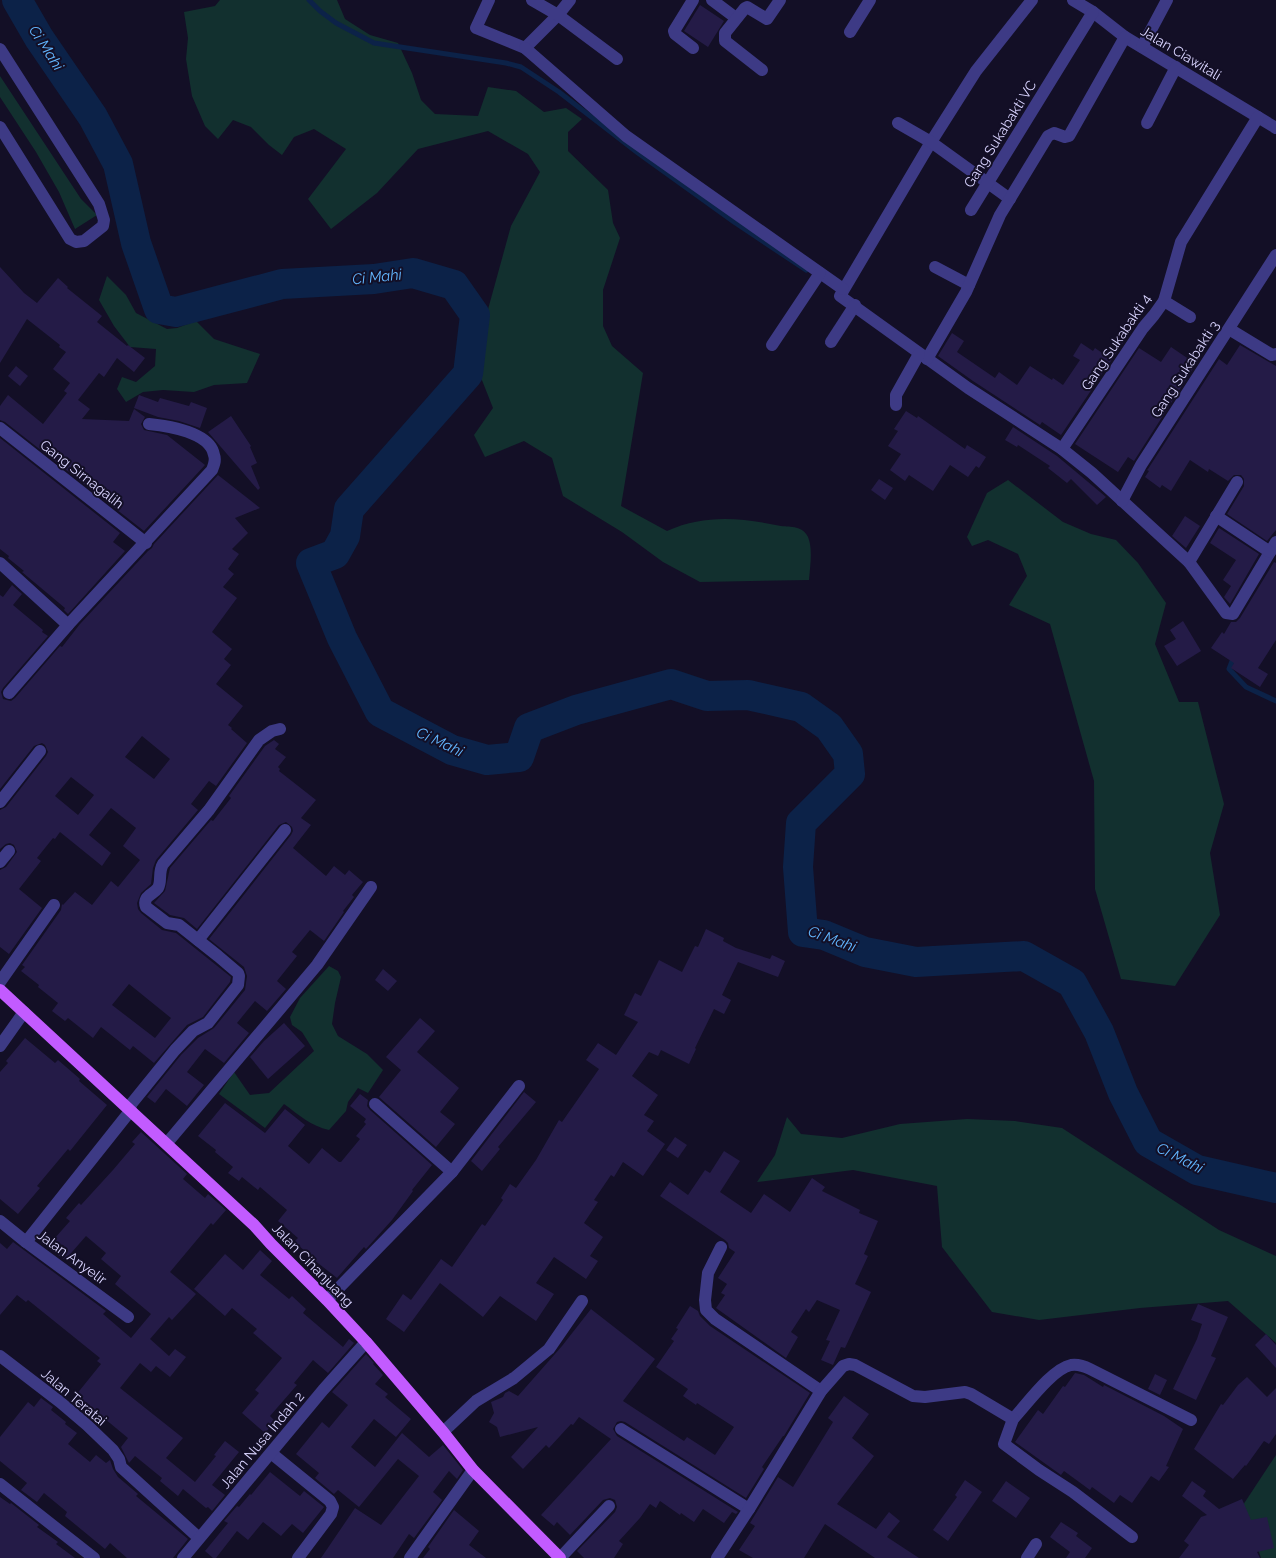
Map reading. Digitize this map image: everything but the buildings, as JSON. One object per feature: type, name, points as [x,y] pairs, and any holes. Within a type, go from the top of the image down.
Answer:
[{"type":"main road","name":"Jalan Cihanjuang","points":[[0,990],[240,1211],[328,1300],[443,1432],[473,1470],[560,1558]]},
{"type":"street","points":[[489,0],[476,28],[525,48],[626,136],[843,289]]},
{"type":"street","points":[[532,0],[558,14],[617,59]]},
{"type":"street","points":[[525,48],[570,0]]},
{"type":"street","points":[[693,0],[674,31],[675,34],[693,48]]},
{"type":"street","points":[[712,0],[736,18]]},
{"type":"street","points":[[762,70],[725,41],[725,34],[744,8],[747,7],[767,19],[780,0]]},
{"type":"street","points":[[850,32],[869,0]]},
{"type":"street","points":[[1032,0],[976,72],[931,142],[840,296],[968,388],[1062,449],[1092,473],[1189,562],[1226,613],[1233,614],[1273,547],[1216,516]]},
{"type":"street","name":"Jalan Ciawitali","points":[[1073,0],[1125,37],[1276,128]]},
{"type":"street","points":[[1142,47],[1167,0]]},
{"type":"street","name":"Gang Sukabakti VC","points":[[971,210],[1092,12]]},
{"type":"street","points":[[896,405],[896,395],[966,292],[1000,215],[1048,136],[1054,134],[1065,137],[1069,136],[1125,37]]},
{"type":"street","points":[[0,49],[99,204],[104,220],[103,226],[84,241],[76,242],[70,239],[0,127]]},
{"type":"street","points":[[1147,123],[1176,67]]},
{"type":"street","name":"Gang Sukabakti 4","points":[[1062,449],[1143,328],[1164,301],[1181,242],[1258,117]]},
{"type":"street","points":[[898,123],[931,142],[1010,199]]},
{"type":"street","name":"Gang Sukabakti 3","points":[[1122,500],[1141,465],[1276,254]]},
{"type":"street","points":[[935,266],[969,284]]},
{"type":"street","points":[[772,345],[820,273]]},
{"type":"street","points":[[1164,301],[1190,317]]},
{"type":"street","points":[[831,342],[854,305]]},
{"type":"street","points":[[1229,329],[1272,355],[1276,354]]},
{"type":"street","points":[[9,693],[68,624],[146,543],[212,470],[215,456],[208,443],[189,432],[162,425],[148,424]]},
{"type":"street","name":"Gang Sirnagalih","points":[[0,428],[146,543]]},
{"type":"street","points":[[1189,562],[1237,482]]},
{"type":"street","points":[[0,563],[68,624]]},
{"type":"street","points":[[26,1242],[164,1062],[193,1031],[208,1023],[238,984],[238,974],[218,956],[178,925],[163,921],[146,907],[144,901],[157,890],[163,864],[209,810],[259,740],[272,731],[280,729]]},
{"type":"street","points":[[0,802],[40,751]]},
{"type":"street","points":[[198,940],[285,830]]},
{"type":"street","points":[[0,862],[9,851]]},
{"type":"street","points":[[167,1144],[317,965],[371,887]]},
{"type":"street","points":[[0,982],[54,905]]},
{"type":"street","points":[[0,1046],[24,1012]]},
{"type":"street","points":[[328,1300],[452,1172],[519,1086]]},
{"type":"street","points":[[375,1104],[452,1172]]},
{"type":"street","name":"Jalan Anyelir","points":[[0,1221],[128,1317]]},
{"type":"street","points":[[721,1247],[708,1273],[705,1300],[706,1310],[715,1319],[821,1391]]},
{"type":"street","points":[[443,1432],[476,1401],[514,1378],[549,1349],[582,1301]]},
{"type":"street","name":"Jalan Nusa Indah 2","points":[[183,1558],[323,1390],[366,1342]]},
{"type":"street","name":"Jalan Teratai","points":[[0,1356],[87,1425],[113,1450],[119,1459],[121,1467],[199,1538]]},
{"type":"street","points":[[717,1558],[821,1391],[843,1366],[855,1365],[913,1396],[924,1397],[965,1392],[1013,1419]]},
{"type":"street","points":[[1132,1537],[1073,1492],[1038,1470],[1004,1444],[1013,1419],[1032,1400],[1043,1384],[1062,1370],[1074,1365],[1081,1365],[1191,1420]]},
{"type":"street","points":[[621,1429],[749,1509]]},
{"type":"street","points":[[271,1453],[334,1507],[332,1514],[298,1558]]},
{"type":"street","points":[[410,1558],[473,1470]]},
{"type":"street","points":[[0,1484],[94,1558]]},
{"type":"street","points":[[560,1558],[609,1506]]},
{"type":"street","points":[[1027,1558],[1036,1544]]},
{"type":"green space","points":[[220,0],[337,0],[345,19],[370,35],[398,43],[412,73],[421,100],[435,114],[478,116],[488,87],[516,91],[544,112],[566,108],[582,119],[568,132],[568,151],[608,190],[613,223],[620,238],[603,290],[603,326],[612,346],[643,373],[621,506],[667,531],[696,522],[724,519],[752,521],[800,529],[806,533],[810,542],[809,580],[700,582],[663,562],[622,532],[563,496],[552,458],[524,441],[485,457],[474,435],[493,408],[474,360],[511,226],[540,172],[528,154],[488,131],[418,149],[377,193],[331,229],[308,199],[346,149],[314,129],[294,137],[282,155],[251,127],[233,120],[218,139],[205,126],[192,96],[186,59],[188,38],[184,12],[215,6]]},
{"type":"green space","points":[[0,76],[81,199],[97,215],[75,229],[59,192],[36,152],[0,97]]},
{"type":"green space","points":[[107,276],[126,295],[136,313],[167,329],[177,328],[196,321],[214,339],[260,354],[247,383],[214,385],[194,392],[163,390],[143,392],[126,402],[117,389],[122,377],[136,382],[155,366],[156,349],[130,347],[114,326],[99,300]]},
{"type":"green space","points":[[1008,480],[1063,522],[1091,534],[1116,540],[1138,563],[1166,603],[1155,644],[1179,702],[1198,702],[1224,804],[1210,853],[1220,915],[1175,986],[1121,979],[1095,889],[1094,781],[1050,624],[1009,605],[1027,576],[1018,554],[988,540],[972,546],[967,537],[987,493]]},
{"type":"green space","points":[[329,966],[338,971],[341,977],[332,1024],[338,1036],[367,1054],[383,1070],[368,1093],[358,1088],[348,1102],[346,1111],[329,1130],[311,1123],[284,1104],[265,1128],[219,1094],[234,1072],[250,1095],[269,1093],[314,1051],[302,1032],[292,1025],[290,1017],[300,998]]},
{"type":"green space","points":[[787,1117],[801,1134],[842,1138],[900,1124],[967,1119],[1015,1121],[1062,1128],[1219,1230],[1276,1256],[1276,1343],[1228,1301],[1140,1308],[1039,1320],[992,1312],[942,1247],[937,1186],[853,1170],[757,1182],[775,1155]]},
{"type":"green space","points":[[1276,1455],[1276,1558],[1261,1558],[1243,1505]]},
{"type":"waterway","name":"Ci Mahi","points":[[17,0],[39,38],[93,117],[118,164],[136,243],[159,309],[176,312],[282,284],[374,279],[413,273],[454,285],[475,315],[468,374],[349,509],[345,536],[335,554],[311,563],[342,638],[380,712],[452,750],[487,760],[519,757],[529,728],[576,710],[671,684],[707,696],[748,695],[801,707],[829,727],[848,754],[850,774],[801,823],[798,867],[803,932],[824,935],[865,952],[916,962],[1024,956],[1072,983],[1099,1032],[1123,1093],[1148,1142],[1197,1170],[1276,1188]]},
{"type":"waterway","points":[[309,0],[336,23],[374,43],[506,63],[521,67],[559,92],[638,153],[734,222],[806,270]]},
{"type":"waterway","points":[[1234,656],[1229,669],[1246,687],[1276,701]]}]
